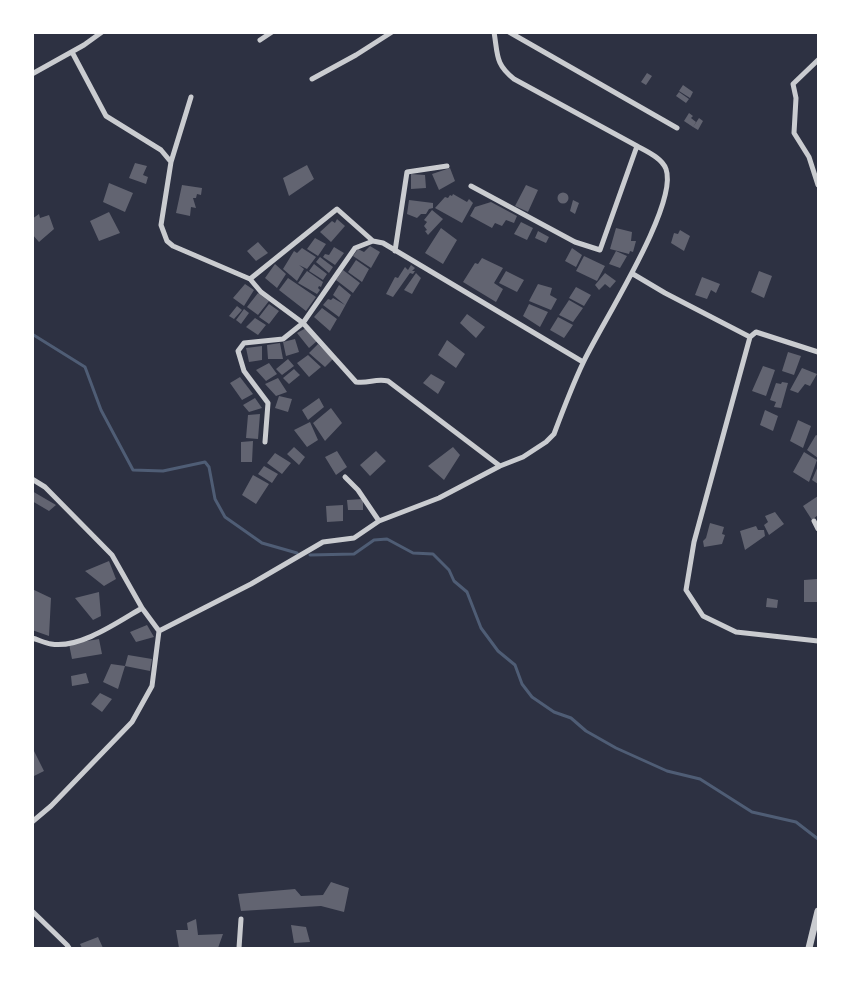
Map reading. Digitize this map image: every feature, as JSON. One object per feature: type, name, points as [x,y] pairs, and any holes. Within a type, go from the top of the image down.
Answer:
[{"type":"street","points":[[32,74],[84,45],[102,32]]},
{"type":"street","points":[[260,40],[272,32]]},
{"type":"street","points":[[312,79],[356,55],[392,32]]},
{"type":"street","points":[[159,631],[251,584],[322,542],[354,538],[379,521],[439,498],[500,466],[523,457],[546,442],[554,434],[583,362],[632,274],[656,220],[667,186],[666,168],[654,156],[637,146],[514,79],[504,71],[500,64],[494,32]]},
{"type":"street","points":[[509,32],[678,128]]},
{"type":"street","points":[[72,52],[106,116],[160,150],[171,162]]},
{"type":"street","points":[[818,60],[793,84],[796,98],[794,133],[809,157],[818,185]]},
{"type":"street","points":[[191,97],[171,162],[162,225],[167,241],[173,246],[250,279],[261,292],[303,323],[356,382],[364,383],[378,379],[388,381],[500,466]]},
{"type":"street","points":[[471,186],[575,242],[600,250],[637,146]]},
{"type":"street","points":[[394,251],[407,172],[447,166]]},
{"type":"street","points":[[250,279],[337,209],[372,241],[382,243],[583,362]]},
{"type":"street","points":[[265,442],[268,403],[244,372],[238,352],[244,343],[283,339],[303,323],[355,248],[372,241]]},
{"type":"street","points":[[632,274],[664,293],[750,337]]},
{"type":"street","points":[[818,352],[756,332],[750,337],[694,542],[686,590],[703,616],[736,632],[818,641]]},
{"type":"street","points":[[345,477],[358,490],[379,521]]},
{"type":"street","points":[[32,479],[45,487],[112,555],[142,608],[159,631],[152,686],[132,722],[51,806],[32,822]]},
{"type":"street","points":[[814,520],[818,529]]},
{"type":"street","points":[[32,638],[52,644],[62,644],[93,637],[142,608]]},
{"type":"street","points":[[32,911],[68,948]]},
{"type":"street","points":[[809,948],[818,911]]},
{"type":"street","points":[[239,948],[241,919]]},
{"type":"building","points":[[647,73],[652,76],[646,85],[641,82]]},
{"type":"building","points":[[683,85],[693,92],[690,98],[679,91]]},
{"type":"building","points":[[679,92],[689,99],[686,103],[676,96]]},
{"type":"building","points":[[689,113],[696,122],[693,127],[684,121]]},
{"type":"building","points":[[699,118],[703,121],[698,130],[693,127]]},
{"type":"building","points":[[135,163],[147,166],[143,175],[148,177],[146,184],[129,178]]},
{"type":"building","points":[[307,165],[314,179],[289,196],[283,178]]},
{"type":"building","points":[[450,168],[455,181],[439,190],[432,174]]},
{"type":"building","points":[[411,174],[425,175],[426,188],[411,189]]},
{"type":"building","points":[[109,183],[133,193],[125,212],[103,202]]},
{"type":"building","points":[[182,185],[202,188],[201,195],[197,194],[196,198],[193,198],[196,208],[191,207],[190,216],[176,213]]},
{"type":"building","points":[[526,185],[538,190],[528,212],[515,206]]},
{"type":"building","points":[[561,193],[565,193],[568,198],[567,202],[561,203],[558,200],[558,196]]},
{"type":"building","points":[[453,194],[467,202],[469,199],[473,203],[462,223],[435,208],[445,197],[448,198]]},
{"type":"building","points":[[409,200],[433,203],[433,208],[417,218],[407,214]]},
{"type":"building","points":[[573,200],[579,203],[575,214],[570,211]]},
{"type":"building","points":[[491,202],[517,216],[514,223],[506,220],[502,226],[495,223],[492,228],[470,216],[475,207]]},
{"type":"building","points":[[432,210],[443,219],[428,235],[424,226],[427,222],[424,220]]},
{"type":"building","points":[[109,212],[120,233],[99,241],[90,221]]},
{"type":"building","points":[[39,214],[40,218],[49,215],[54,229],[39,242],[32,234],[32,219]]},
{"type":"building","points":[[337,219],[345,226],[331,242],[320,232],[332,221],[335,223]]},
{"type":"building","points":[[521,222],[533,228],[527,240],[514,234]]},
{"type":"building","points":[[441,228],[457,240],[443,264],[425,253]]},
{"type":"building","points":[[616,228],[632,232],[631,241],[636,241],[633,252],[630,251],[629,254],[610,249]]},
{"type":"building","points":[[680,230],[690,236],[684,251],[671,243],[674,233],[678,234]]},
{"type":"building","points":[[538,231],[549,237],[546,243],[535,238]]},
{"type":"building","points":[[315,238],[326,244],[318,256],[307,249]]},
{"type":"building","points":[[258,242],[268,253],[256,261],[247,251]]},
{"type":"building","points":[[370,246],[380,252],[371,268],[353,256],[358,249],[364,252]]},
{"type":"building","points":[[334,247],[344,253],[335,265],[323,257],[325,254],[329,255]]},
{"type":"building","points":[[302,248],[316,257],[307,269],[299,265],[304,269],[297,281],[283,269],[294,251],[297,253]]},
{"type":"building","points":[[572,248],[582,255],[576,267],[565,261]]},
{"type":"building","points":[[616,251],[627,256],[620,268],[609,264]]},
{"type":"building","points":[[584,256],[605,266],[597,281],[576,271]]},
{"type":"building","points":[[320,257],[333,267],[329,273],[316,262]]},
{"type":"building","points":[[482,258],[503,268],[494,283],[503,289],[496,302],[463,282],[475,263],[478,264]]},
{"type":"building","points":[[356,260],[369,269],[362,282],[348,272]]},
{"type":"building","points":[[275,264],[286,274],[277,288],[265,278]]},
{"type":"building","points":[[314,264],[327,274],[323,280],[309,271]]},
{"type":"building","points":[[411,265],[415,268],[412,271],[415,271],[413,274],[410,273],[393,297],[386,294],[395,277],[398,278],[405,267],[408,270]]},
{"type":"building","points":[[343,270],[360,283],[353,293],[336,280]]},
{"type":"building","points":[[307,271],[323,282],[321,287],[319,286],[318,288],[320,290],[317,294],[298,283]]},
{"type":"building","points":[[506,271],[524,280],[517,292],[499,283]]},
{"type":"building","points":[[759,271],[772,276],[764,298],[751,292]]},
{"type":"building","points":[[416,273],[421,278],[412,294],[404,290]]},
{"type":"building","points":[[605,273],[616,281],[610,288],[605,284],[599,290],[595,285]]},
{"type":"building","points":[[702,277],[720,284],[716,293],[711,290],[707,299],[695,295]]},
{"type":"building","points":[[288,278],[316,297],[306,311],[279,290]]},
{"type":"building","points":[[245,284],[254,290],[244,306],[233,298]]},
{"type":"building","points":[[538,284],[552,288],[550,295],[557,299],[551,310],[529,301]]},
{"type":"building","points":[[339,285],[351,295],[339,317],[323,305],[328,299],[331,300],[333,298],[345,305],[333,295]]},
{"type":"building","points":[[576,287],[591,295],[584,306],[569,298]]},
{"type":"building","points":[[258,293],[269,301],[258,315],[247,307]]},
{"type":"building","points":[[569,300],[583,308],[573,322],[559,315]]},
{"type":"building","points":[[269,304],[279,311],[269,324],[259,317]]},
{"type":"building","points":[[529,304],[548,312],[540,327],[523,316]]},
{"type":"building","points":[[237,306],[242,310],[234,319],[229,316]]},
{"type":"building","points":[[322,308],[337,319],[330,331],[314,317]]},
{"type":"building","points":[[244,309],[249,313],[241,324],[236,320]]},
{"type":"building","points":[[467,314],[485,327],[476,338],[460,323]]},
{"type":"building","points":[[558,317],[573,325],[564,338],[550,330]]},
{"type":"building","points":[[255,318],[266,325],[258,335],[246,327]]},
{"type":"building","points":[[306,328],[317,341],[309,348],[297,333]]},
{"type":"building","points":[[295,339],[299,352],[286,356],[283,342]]},
{"type":"building","points":[[447,340],[465,354],[456,368],[438,355]]},
{"type":"building","points":[[280,343],[283,359],[268,359],[267,345]]},
{"type":"building","points":[[318,344],[333,359],[325,367],[309,353]]},
{"type":"building","points":[[262,346],[262,360],[249,362],[246,348]]},
{"type":"building","points":[[788,352],[801,356],[794,375],[782,371]]},
{"type":"building","points":[[308,355],[321,367],[309,377],[297,363]]},
{"type":"building","points":[[288,359],[294,366],[282,375],[276,369]]},
{"type":"building","points":[[269,363],[277,374],[266,381],[256,370]]},
{"type":"building","points":[[763,366],[775,370],[766,396],[752,391]]},
{"type":"building","points":[[802,368],[817,374],[810,386],[805,384],[798,393],[790,390]]},
{"type":"building","points":[[294,369],[300,375],[289,384],[283,378]]},
{"type":"building","points":[[431,374],[445,382],[438,394],[423,383]]},
{"type":"building","points":[[240,377],[253,394],[242,400],[230,383]]},
{"type":"building","points":[[278,378],[287,392],[276,396],[265,384]]},
{"type":"building","points":[[782,382],[788,383],[781,408],[774,407],[776,402],[770,400],[776,383],[781,384]]},
{"type":"building","points":[[279,396],[292,399],[288,412],[275,408]]},
{"type":"building","points":[[255,398],[262,408],[249,412],[243,405]]},
{"type":"building","points":[[319,398],[324,407],[308,420],[302,410]]},
{"type":"building","points":[[331,408],[342,423],[325,441],[313,423]]},
{"type":"building","points":[[765,410],[778,416],[773,431],[760,425]]},
{"type":"building","points":[[260,414],[258,439],[246,438],[248,415]]},
{"type":"building","points":[[798,420],[811,426],[803,448],[790,441]]},
{"type":"building","points":[[310,422],[318,440],[307,447],[294,430]]},
{"type":"building","points":[[816,435],[818,436],[818,458],[807,450]]},
{"type":"building","points":[[253,441],[252,462],[241,462],[241,442]]},
{"type":"building","points":[[294,447],[305,457],[299,465],[287,454]]},
{"type":"building","points":[[453,447],[460,455],[444,480],[428,466]]},
{"type":"building","points":[[337,451],[347,467],[336,475],[325,457]]},
{"type":"building","points":[[376,451],[386,461],[370,476],[360,465]]},
{"type":"building","points":[[804,452],[817,460],[809,482],[793,472]]},
{"type":"building","points":[[275,453],[291,463],[282,474],[267,463]]},
{"type":"building","points":[[264,466],[278,474],[272,483],[258,474]]},
{"type":"building","points":[[818,466],[818,484],[812,480]]},
{"type":"building","points":[[253,475],[269,484],[256,504],[242,495]]},
{"type":"building","points":[[32,491],[56,505],[49,511],[32,501]]},
{"type":"building","points":[[818,496],[818,515],[812,520],[803,506]]},
{"type":"building","points":[[363,499],[363,510],[348,510],[347,500]]},
{"type":"building","points":[[343,505],[343,521],[327,522],[326,506]]},
{"type":"building","points":[[775,512],[784,524],[769,535],[764,525],[768,522],[765,516]]},
{"type":"building","points":[[710,523],[724,527],[722,534],[725,535],[722,544],[704,547],[703,541],[706,538]]},
{"type":"building","points":[[756,526],[758,530],[764,530],[765,536],[745,550],[740,531]]},
{"type":"building","points":[[109,561],[116,579],[104,586],[85,571]]},
{"type":"building","points":[[817,579],[818,602],[804,602],[804,580]]},
{"type":"building","points":[[32,589],[51,598],[49,636],[32,630]]},
{"type":"building","points":[[99,592],[101,616],[93,620],[75,598]]},
{"type":"building","points":[[767,598],[778,600],[777,608],[766,607]]},
{"type":"building","points":[[147,625],[154,637],[136,642],[130,632]]},
{"type":"building","points":[[99,639],[102,654],[72,659],[69,644]]},
{"type":"building","points":[[128,655],[152,659],[150,671],[125,666]]},
{"type":"building","points":[[111,664],[125,666],[118,689],[103,682]]},
{"type":"building","points":[[86,673],[89,683],[72,686],[71,676]]},
{"type":"building","points":[[100,693],[112,699],[102,712],[91,704]]},
{"type":"building","points":[[32,747],[44,771],[32,777]]},
{"type":"building","points":[[331,882],[349,888],[344,912],[321,906],[241,911],[238,894],[295,889],[301,896],[323,895]]},
{"type":"building","points":[[196,919],[198,935],[223,934],[218,948],[179,948],[176,930],[188,930],[187,923]]},
{"type":"building","points":[[291,925],[306,927],[310,942],[294,943]]},
{"type":"building","points":[[98,937],[103,948],[82,948],[80,944]]},
{"type":"waterway","points":[[32,334],[85,367],[101,410],[133,470],[163,471],[205,462],[209,467],[215,499],[225,517],[262,543],[297,553]]},
{"type":"waterway","points":[[310,555],[354,554],[374,540],[387,539],[413,553],[433,554],[449,570],[454,581],[467,592],[481,628],[498,651],[515,665],[522,684],[532,697],[554,712],[571,718],[586,731],[616,748],[667,771],[700,779],[752,812],[796,822],[818,839]]}]
